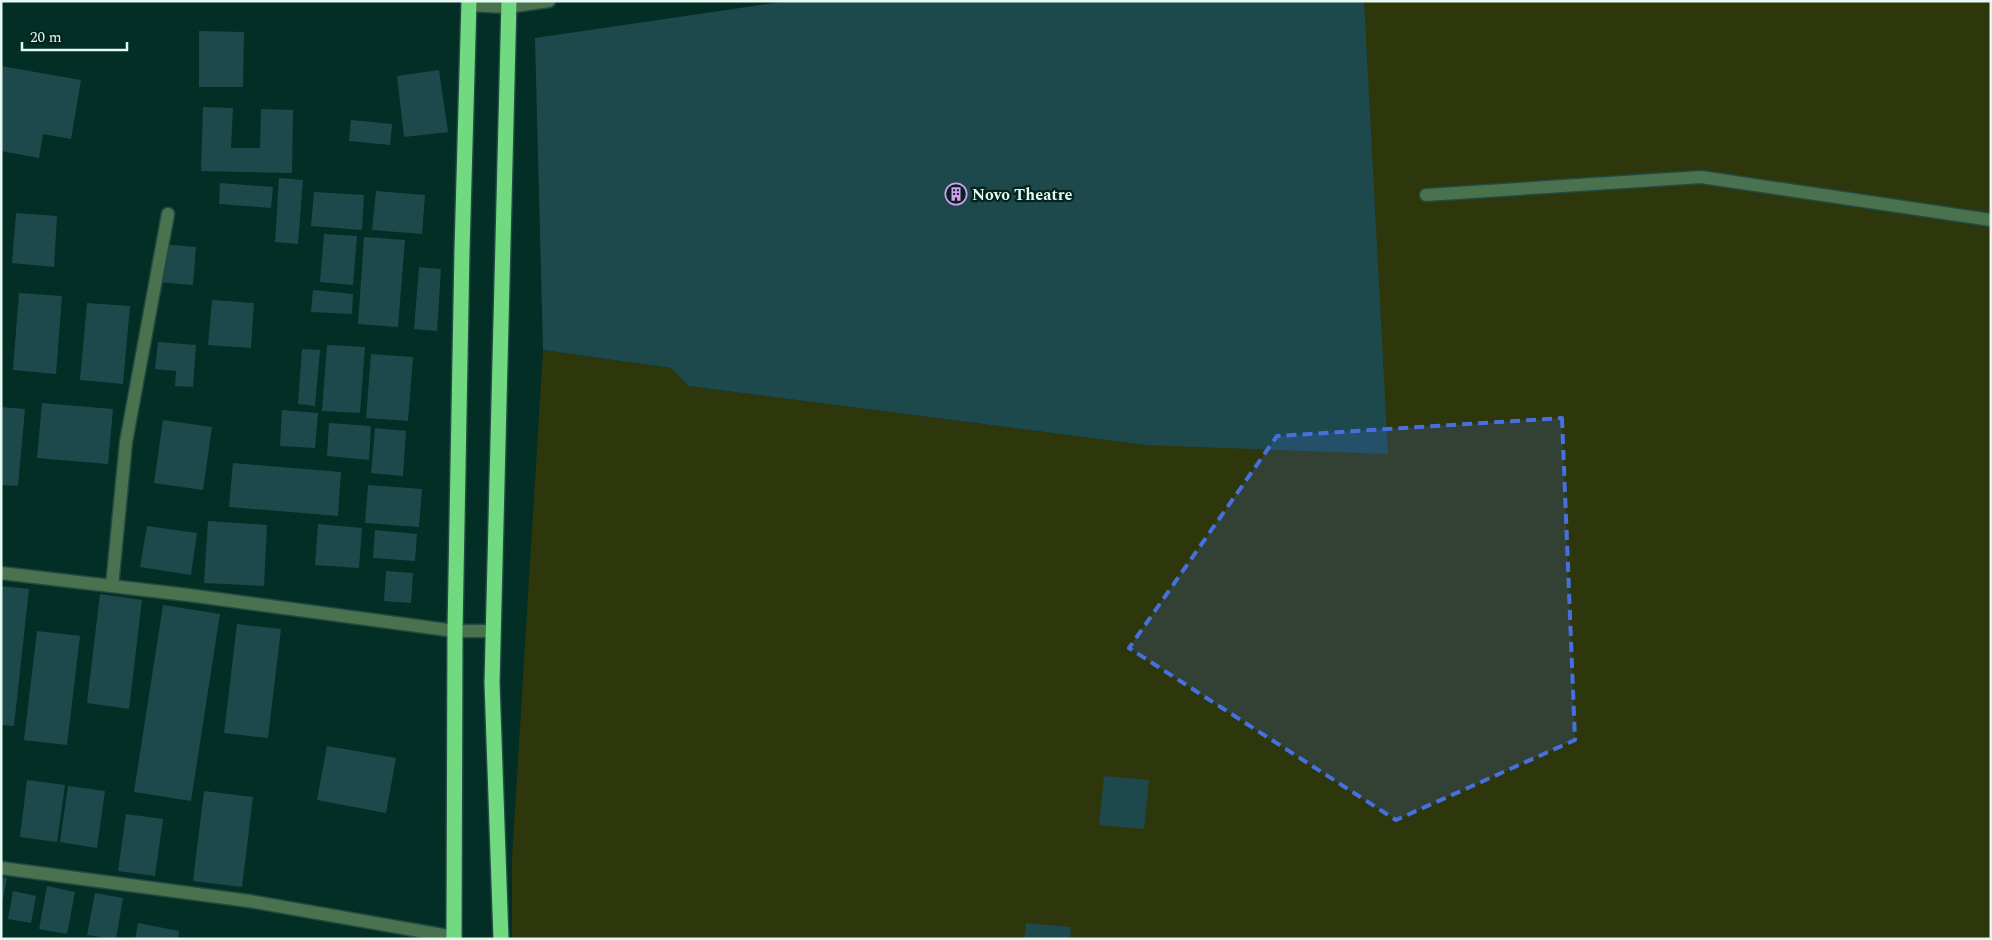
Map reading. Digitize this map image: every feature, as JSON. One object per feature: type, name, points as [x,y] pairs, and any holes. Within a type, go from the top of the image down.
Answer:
[{"type":"highway","points":[[454,938],[455,630],[468,3]]},
{"type":"highway","points":[[501,939],[492,683],[508,4]]},
{"type":"street","points":[[468,3],[508,4],[549,1]]},
{"type":"street","points":[[1426,195],[1701,177],[1991,220]]},
{"type":"street","points":[[112,586],[126,442],[168,214]]},
{"type":"street","points":[[1,572],[455,630],[494,631]]},
{"type":"street","points":[[1,868],[249,901],[454,938]]},
{"type":"highlighted area","points":[[1562,418],[1575,740],[1396,820],[1129,648],[1277,436]]},
{"type":"green space","points":[[1364,1],[1991,1],[1991,939],[512,939],[512,858],[543,350],[671,368],[688,386],[1145,445]]},
{"type":"building","name":"Novo Theatre","points":[[788,1],[1364,1],[1388,454],[1145,445],[688,386],[671,368],[543,350],[535,38]]},
{"type":"building","points":[[199,31],[244,32],[243,87],[199,87]]},
{"type":"building","points":[[1,66],[81,80],[71,139],[43,134],[39,158],[1,151]]},
{"type":"building","points":[[439,70],[448,132],[404,137],[397,76]]},
{"type":"building","points":[[203,107],[233,108],[231,148],[260,148],[261,109],[293,110],[292,173],[201,171]]},
{"type":"building","points":[[351,120],[392,124],[390,145],[349,141]]},
{"type":"building","points":[[279,178],[303,180],[298,244],[275,242]]},
{"type":"building","points":[[220,183],[273,187],[271,208],[219,204]]},
{"type":"building","points":[[376,191],[425,195],[422,234],[372,230]]},
{"type":"building","points":[[314,192],[364,195],[362,230],[311,226]]},
{"type":"building","points":[[16,213],[57,216],[54,267],[12,263]]},
{"type":"building","points":[[324,234],[357,236],[353,285],[320,282]]},
{"type":"building","points":[[364,237],[405,240],[398,327],[358,324]]},
{"type":"building","points":[[161,244],[196,247],[193,285],[158,282]]},
{"type":"building","points":[[419,267],[441,269],[437,331],[414,329]]},
{"type":"building","points":[[313,290],[353,294],[352,314],[311,312]]},
{"type":"building","points":[[19,293],[62,296],[56,374],[13,370]]},
{"type":"building","points":[[212,300],[254,303],[251,348],[208,345]]},
{"type":"building","points":[[87,303],[130,306],[123,384],[80,380]]},
{"type":"building","points":[[158,342],[196,345],[193,387],[175,386],[176,371],[155,369]]},
{"type":"building","points":[[327,345],[365,347],[360,413],[322,411]]},
{"type":"building","points":[[302,349],[320,350],[315,406],[298,404]]},
{"type":"building","points":[[371,354],[413,357],[408,421],[366,418]]},
{"type":"building","points":[[42,403],[113,409],[108,464],[37,458]]},
{"type":"building","points":[[1,407],[25,409],[18,486],[1,485]]},
{"type":"building","points":[[282,410],[318,413],[315,448],[280,446]]},
{"type":"building","points":[[163,420],[212,427],[203,490],[154,483]]},
{"type":"building","points":[[329,423],[371,426],[369,460],[327,456]]},
{"type":"building","points":[[375,428],[406,431],[403,476],[371,473]]},
{"type":"building","points":[[233,463],[341,472],[338,516],[229,507]]},
{"type":"building","points":[[368,485],[422,489],[419,527],[365,523]]},
{"type":"building","points":[[208,521],[267,525],[264,586],[204,583]]},
{"type":"building","points":[[318,524],[362,528],[359,568],[315,565]]},
{"type":"building","points":[[147,526],[197,533],[191,575],[140,567]]},
{"type":"building","points":[[375,530],[417,534],[415,561],[373,558]]},
{"type":"building","points":[[386,571],[413,573],[411,603],[384,601]]},
{"type":"building","points":[[1,586],[29,589],[14,726],[1,725]]},
{"type":"building","points":[[100,594],[142,600],[129,709],[87,703]]},
{"type":"building","points":[[163,605],[220,614],[191,801],[134,792]]},
{"type":"building","points":[[237,624],[281,629],[268,738],[224,733]]},
{"type":"building","points":[[37,631],[80,636],[67,745],[24,740]]},
{"type":"building","points":[[327,746],[396,758],[386,813],[317,800]]},
{"type":"building","points":[[1104,776],[1149,780],[1144,829],[1099,825]]},
{"type":"building","points":[[27,780],[65,785],[57,842],[20,837]]},
{"type":"building","points":[[68,786],[105,791],[97,848],[60,842]]},
{"type":"building","points":[[204,791],[253,797],[242,887],[193,881]]},
{"type":"building","points":[[126,814],[163,819],[155,876],[118,871]]},
{"type":"building","points":[[1,877],[7,878],[2,903],[1,903]]},
{"type":"building","points":[[47,886],[75,892],[67,934],[39,929]]},
{"type":"building","points":[[13,891],[36,896],[31,923],[8,919]]},
{"type":"building","points":[[95,893],[123,898],[116,939],[87,935]]},
{"type":"building","points":[[138,923],[179,931],[178,939],[135,939]]},
{"type":"building","points":[[1026,923],[1071,927],[1070,939],[1024,939]]},
{"type":"place","name":"Novo Theatre","points":[[956,194]]}]
